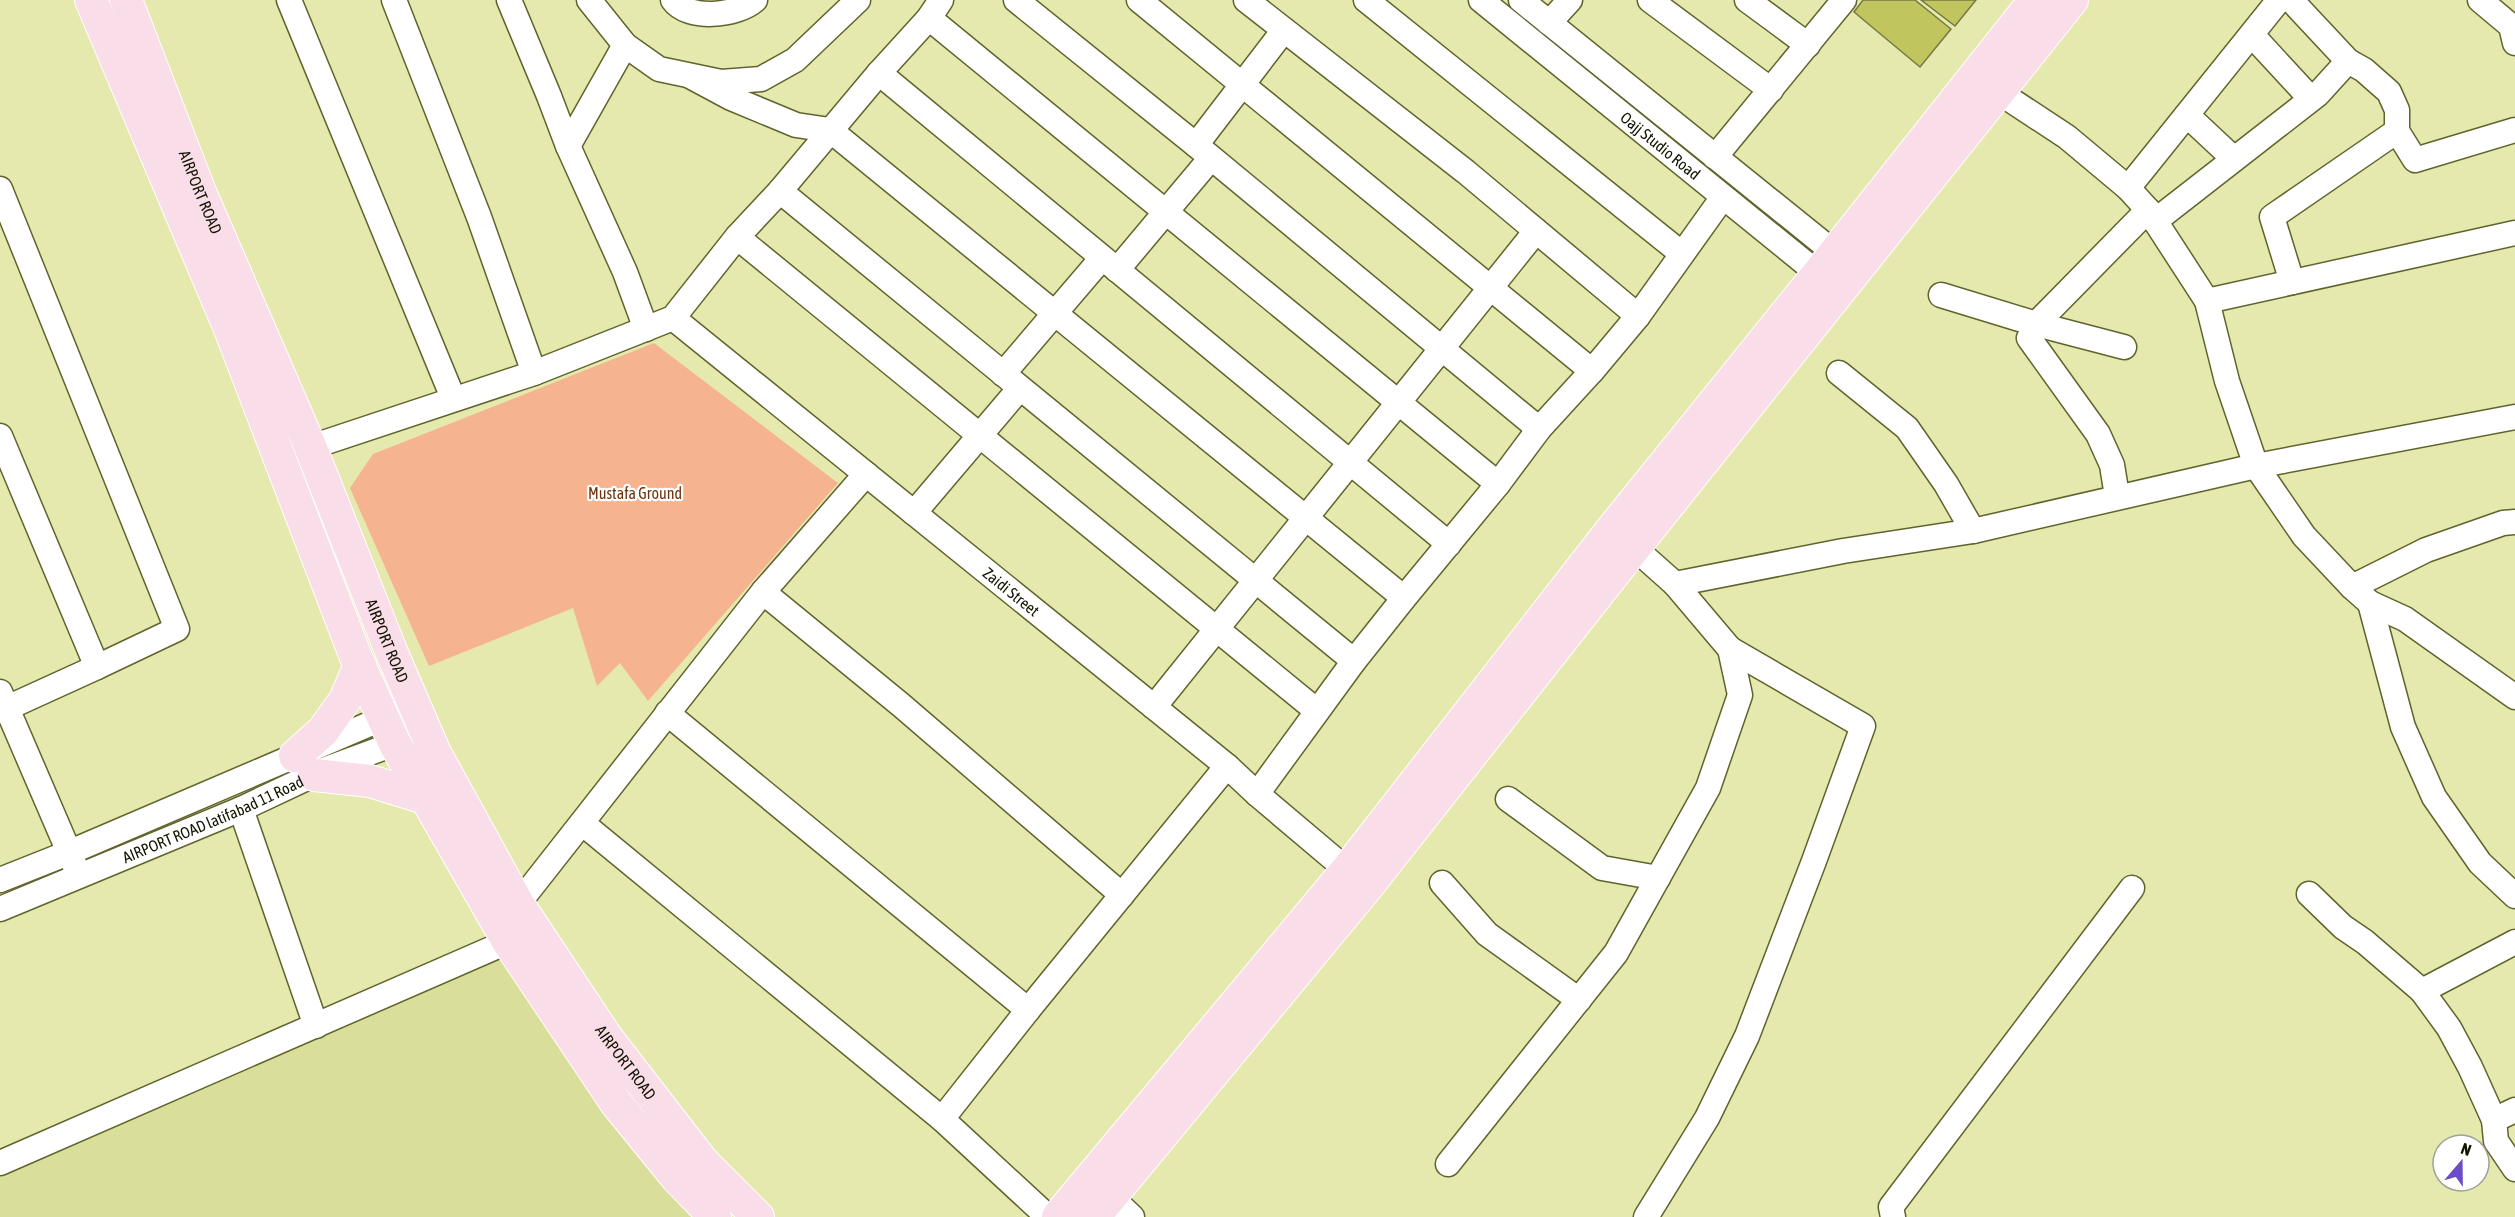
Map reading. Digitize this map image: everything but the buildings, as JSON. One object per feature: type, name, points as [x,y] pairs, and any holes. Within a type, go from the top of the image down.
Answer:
[{"type":"main road","name":"AIRPORT ROAD","points":[[91,0],[230,329],[360,665],[389,731],[425,798],[702,1161],[759,1217]]},
{"type":"main road","name":"AIRPORT ROAD","points":[[126,0],[200,192],[310,446],[391,651],[420,719],[520,925]]},
{"type":"main road","points":[[1987,84],[2035,0]]},
{"type":"main road","points":[[1058,1217],[1623,538],[1987,84],[2072,0]]},
{"type":"main road","points":[[1112,1210],[1367,887],[1623,538]]},
{"type":"main road","points":[[360,665],[345,700],[323,731],[305,766],[370,781],[425,798]]},
{"type":"main road","points":[[520,925],[616,1103],[677,1178],[715,1217]]},
{"type":"street","points":[[289,0],[453,398]]},
{"type":"street","points":[[394,0],[479,217],[534,374]]},
{"type":"street","points":[[509,0],[568,146],[625,272],[646,328]]},
{"type":"street","points":[[589,0],[625,45],[659,69],[721,82],[760,79],[795,60],[858,0]]},
{"type":"street","points":[[673,0],[678,7],[713,16],[755,0]]},
{"type":"street","points":[[1016,0],[1443,347],[1539,429]]},
{"type":"street","points":[[1139,0],[1592,371]]},
{"type":"street","points":[[1246,0],[1466,172],[1638,316]]},
{"type":"street","points":[[1366,0],[1681,253]]},
{"type":"street","name":"Oajj Studio Road","points":[[1481,0],[1723,197],[1837,272]]},
{"type":"street","name":"Oajj Studio Road","points":[[1521,0],[1715,157],[1837,272]]},
{"type":"street","points":[[1549,23],[1570,0]]},
{"type":"street","points":[[1650,0],[1771,90]]},
{"type":"street","points":[[1747,0],[1808,45]]},
{"type":"street","points":[[2128,188],[2279,0]]},
{"type":"street","points":[[2291,0],[2348,61],[2364,70],[2389,92],[2397,110],[2397,131],[2415,160],[2515,130]]},
{"type":"street","points":[[2480,0],[2514,31]]},
{"type":"street","points":[[1715,157],[1842,1]]},
{"type":"street","points":[[281,457],[453,398],[534,374],[674,318],[737,237],[780,191],[935,9],[1166,212],[1498,484]]},
{"type":"street","points":[[914,513],[980,436],[1055,313],[1166,212],[1242,85],[1284,30]]},
{"type":"street","points":[[2252,35],[2311,99]]},
{"type":"street","points":[[568,146],[625,45]]},
{"type":"street","points":[[2117,496],[2112,465],[2098,434],[2029,338],[2036,324],[2152,215],[2234,159],[2311,99],[2348,61]]},
{"type":"street","points":[[879,73],[1449,544]]},
{"type":"street","points":[[690,76],[731,98],[796,125],[830,130],[1404,598]]},
{"type":"street","points":[[1987,84],[2067,137],[2128,188],[2152,215],[2207,301],[2227,381],[2256,466],[2304,536],[2370,603],[2405,620],[2515,697]]},
{"type":"street","points":[[2187,115],[2234,159]]},
{"type":"street","points":[[2292,282],[2272,217],[2397,131]]},
{"type":"street","points":[[0,189],[177,629],[97,667],[3,700],[68,853],[81,877]]},
{"type":"street","points":[[780,191],[1354,661]]},
{"type":"street","points":[[1257,794],[1354,661],[1404,598],[1498,484],[1539,429],[1638,316],[1723,197]]},
{"type":"street","points":[[1154,707],[1536,231]]},
{"type":"street","points":[[2207,301],[2515,233]]},
{"type":"street","points":[[737,237],[1317,711]]},
{"type":"street","points":[[1941,295],[2036,324],[2124,347]]},
{"type":"street","name":"Zaidi Street","points":[[674,318],[1227,766],[1347,870]]},
{"type":"street","points":[[1839,374],[1907,428],[1946,484],[1973,531]]},
{"type":"street","points":[[1675,585],[1843,551],[1973,531],[2117,496],[2256,466],[2515,417]]},
{"type":"street","points":[[0,436],[97,667]]},
{"type":"street","points":[[0,1163],[316,1026],[520,925],[582,823],[763,592],[866,474]]},
{"type":"street","points":[[2352,587],[2426,550],[2503,523],[2515,522]]},
{"type":"street","points":[[1623,538],[1675,585],[1730,649],[1863,726],[1748,1036],[1707,1118],[1646,1217]]},
{"type":"street","points":[[763,592],[901,705],[1122,895]]},
{"type":"street","points":[[2370,603],[2403,727],[2434,797],[2480,863],[2515,896]]},
{"type":"street","points":[[1448,1164],[1616,953],[1708,788],[1740,695],[1730,649]]},
{"type":"street","points":[[667,714],[1028,1010]]},
{"type":"street","name":"AIRPORT ROAD latifabad 11 Road","points":[[0,880],[305,766],[420,719]]},
{"type":"street","name":"AIRPORT ROAD latifabad 11 Road","points":[[0,909],[241,809],[305,766]]},
{"type":"street","points":[[942,1119],[1227,766]]},
{"type":"street","points":[[1508,798],[1602,868],[1658,878]]},
{"type":"street","points":[[241,809],[316,1026]]},
{"type":"street","points":[[582,823],[942,1119],[1048,1217]]},
{"type":"street","points":[[1442,883],[1486,934],[1579,1000]]},
{"type":"street","points":[[1893,1217],[1891,1207],[2132,888]]},
{"type":"street","points":[[2309,894],[2343,927],[2365,942],[2422,991],[2449,1028],[2470,1067],[2504,1115],[2496,1141],[2515,1169]]},
{"type":"street","points":[[2422,991],[2513,947]]},
{"type":"shaded area","points":[[509,943],[715,1217],[0,1217],[0,1163]]},
{"type":"green space","name":"Mustafa Ground","points":[[654,343],[838,483],[648,701],[620,663],[597,686],[573,608],[429,666],[350,488],[373,454]]}]
